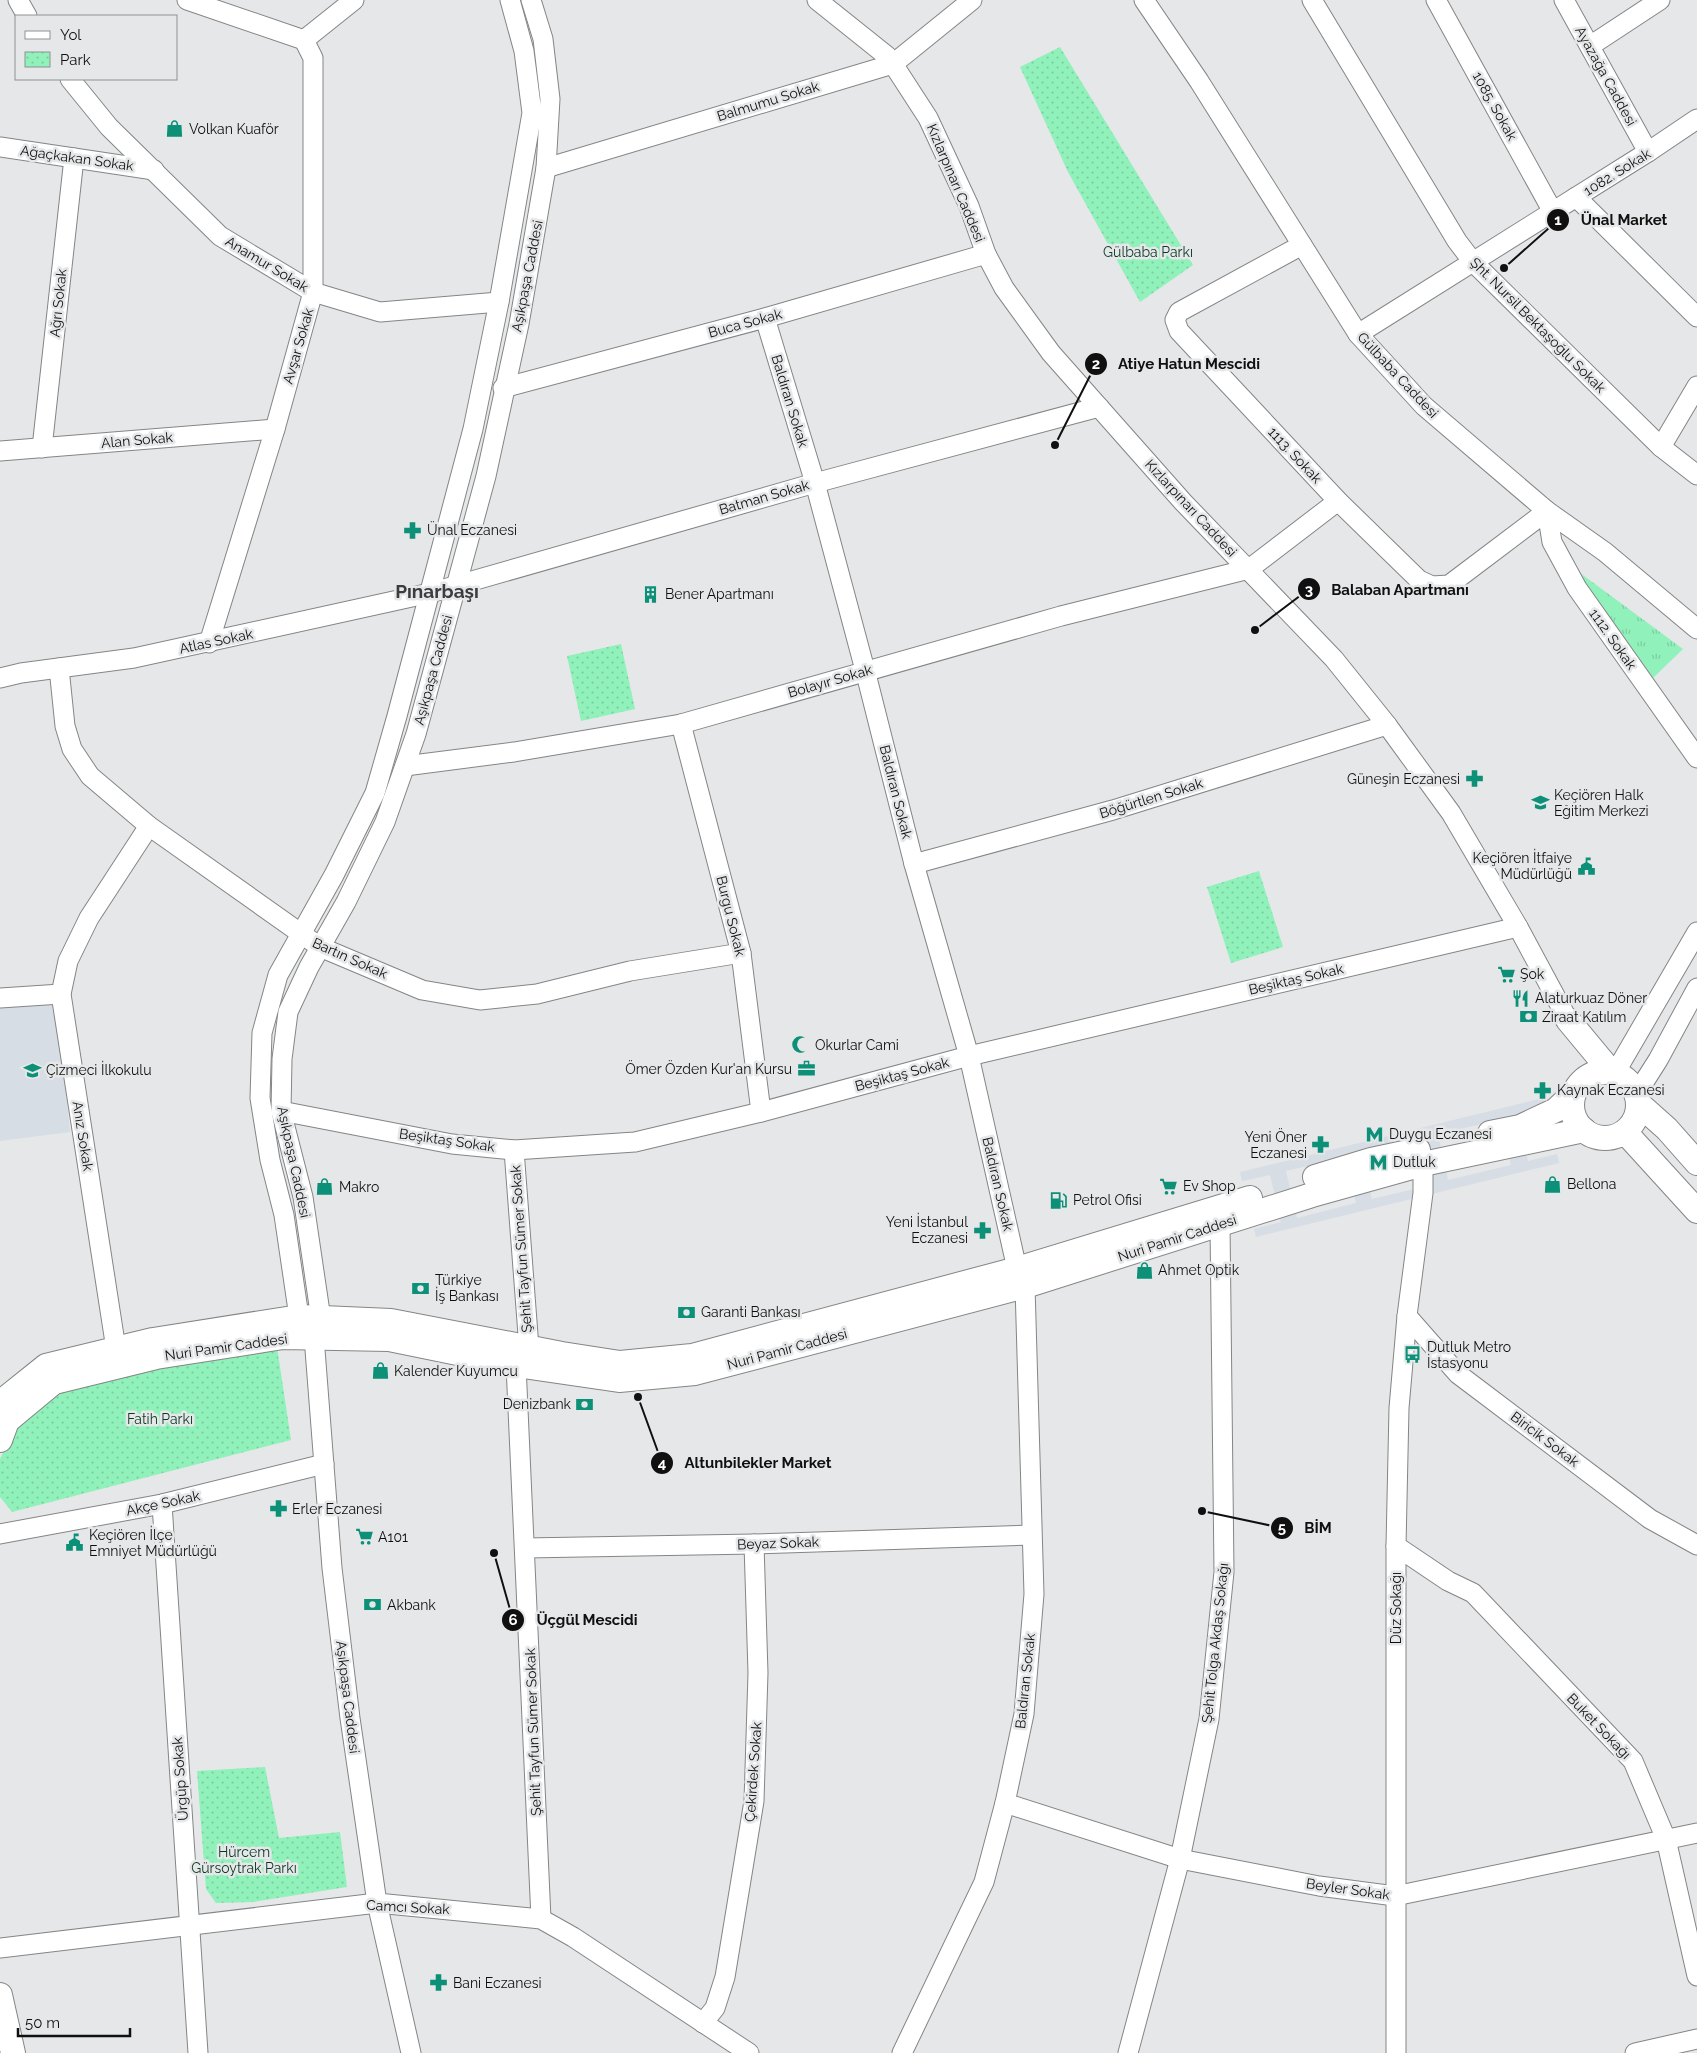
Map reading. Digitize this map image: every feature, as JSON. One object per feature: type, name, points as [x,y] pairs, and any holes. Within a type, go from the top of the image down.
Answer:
[{"type":"main road","points":[[1568,1020],[1614,1073],[1624,1078],[1638,1099],[1697,1163]]},
{"type":"main road","points":[[1568,1020],[1581,1054],[1573,1112],[1577,1122],[1584,1130],[1592,1135],[1608,1138],[1624,1132],[1637,1115],[1638,1099]]},
{"type":"main road","points":[[1576,1089],[1586,1077],[1596,1073],[1614,1073]]},
{"type":"main road","name":"Nuri Pamir Caddesi","points":[[1021,1277],[1371,1160],[1520,1127],[1556,1110],[1576,1089]]},
{"type":"main road","name":"Nuri Pamir Caddesi","points":[[0,1404],[46,1366],[153,1340],[311,1325],[391,1321],[522,1356],[620,1362],[692,1356],[1021,1277],[1220,1224],[1312,1195],[1423,1164],[1584,1130]]},
{"type":"main road","points":[[1624,1132],[1697,1211]]},
{"type":"main road","name":"Nuri Pamir Caddesi","points":[[0,1440],[7,1421],[54,1382],[156,1357],[283,1337],[311,1325]]},
{"type":"main road","points":[[0,1995],[12,2053]]},
{"type":"street","points":[[18,0],[26,15]]},
{"type":"street","points":[[187,0],[304,40],[354,0]]},
{"type":"street","name":"Aşıkpaşa Caddesi","points":[[311,1325],[270,1160],[260,1098],[262,1033],[278,975],[334,875],[375,793],[474,429],[499,302],[532,113],[524,52],[510,0]]},
{"type":"street","name":"Aşıkpaşa Caddesi","points":[[411,2053],[377,1903],[336,1596],[311,1325],[303,1197],[281,1111],[282,1059],[288,1012],[320,947],[346,902],[385,822],[405,766],[416,734],[486,476],[503,388],[519,324],[546,168],[550,99],[543,39],[531,0]]},
{"type":"street","name":"Kızlarpınarı Caddesi","points":[[817,0],[886,56],[893,64],[928,118],[969,206],[986,254],[1004,288],[1051,353],[1183,502],[1334,659],[1387,725],[1451,813],[1518,927],[1568,1020]]},
{"type":"street","name":"Balmumu Sokak","points":[[546,168],[893,64],[972,0]]},
{"type":"street","name":"Gülbaba Caddesi","points":[[1144,0],[1199,81],[1358,334],[1424,406],[1547,511],[1605,552],[1697,629]]},
{"type":"street","name":"Şht. Nursil Bektaşoğlu Sokak","points":[[1312,0],[1457,241],[1473,262],[1661,446],[1697,475]]},
{"type":"street","name":"1085. Sokak","points":[[1436,0],[1553,212]]},
{"type":"street","name":"Ayazağa Caddesi","points":[[1564,0],[1648,152]]},
{"type":"street","points":[[1590,46],[1660,0]]},
{"type":"street","name":"Avşar Sokak","points":[[209,643],[275,429],[313,292],[312,58],[304,40]]},
{"type":"street","name":"Anamur Sokak","points":[[71,80],[109,127],[220,236],[313,292],[380,312],[499,302]]},
{"type":"street","name":"1082. Sokak","points":[[1358,334],[1576,198],[1697,119]]},
{"type":"street","name":"Ağaçkakan Sokak","points":[[0,147],[154,170]]},
{"type":"street","name":"Ağrı Sokak","points":[[42,448],[74,158]]},
{"type":"street","points":[[1576,198],[1697,317]]},
{"type":"street","name":"1113. Sokak","points":[[1302,244],[1180,312],[1176,320],[1179,331],[1338,501],[1419,580],[1432,586],[1449,585],[1547,511]]},
{"type":"street","name":"Buca Sokak","points":[[503,388],[765,318],[986,254]]},
{"type":"street","name":"Baldıran Sokak","points":[[765,318],[815,483],[866,670],[914,864],[968,1056],[1021,1277],[1034,1594],[1024,1714],[984,1882],[902,2053]]},
{"type":"street","points":[[1661,446],[1697,386]]},
{"type":"street","name":"Batman Sokak","points":[[430,592],[815,483],[1099,408]]},
{"type":"street","name":"Alan Sokak","points":[[0,451],[275,429]]},
{"type":"street","points":[[1249,569],[1338,501]]},
{"type":"street","name":"1112. Sokak","points":[[1547,511],[1552,542],[1577,588],[1697,758]]},
{"type":"street","name":"Bolayır Sokak","points":[[405,766],[514,752],[681,724],[1061,616],[1249,569]]},
{"type":"street","name":"Atlas Sokak","points":[[0,678],[21,672],[134,658],[209,643],[430,592]]},
{"type":"street","name":"Bartın Sokak","points":[[59,668],[65,726],[72,750],[90,776],[148,826],[301,935],[320,947],[422,990],[480,1000],[537,994],[630,971],[741,953]]},
{"type":"street","name":"Burgu Sokak","points":[[681,724],[741,953],[761,1112]]},
{"type":"street","name":"Böğürtlen Sokak","points":[[914,864],[1113,810],[1387,725]]},
{"type":"street","name":"Anız Sokak","points":[[116,1349],[61,994],[68,961],[89,918],[148,826]]},
{"type":"street","name":"Beşiktaş Sokak","points":[[281,1111],[452,1144],[514,1150],[635,1142],[761,1112],[968,1056],[1518,927]]},
{"type":"street","points":[[1614,1073],[1697,932]]},
{"type":"street","points":[[1638,1099],[1697,988]]},
{"type":"street","points":[[0,998],[61,994]]},
{"type":"street","name":"Şehit Tayfun Sümer Sokak","points":[[514,1150],[522,1356],[525,1548],[541,1919]]},
{"type":"street","name":"Düz Sokağı","points":[[1396,2053],[1396,1546],[1399,1408],[1407,1316],[1423,1193],[1423,1164]]},
{"type":"street","name":"Şehit Tolga Akdaş Sokağı","points":[[1128,2053],[1180,1859],[1209,1718],[1224,1572],[1220,1224]]},
{"type":"street","name":"Biricik Sokak","points":[[1407,1316],[1458,1374],[1650,1519],[1697,1544]]},
{"type":"street","name":"Akçe Sokak","points":[[0,1534],[162,1504],[324,1464]]},
{"type":"street","name":"Ürgüp Sokak","points":[[162,1504],[198,2053]]},
{"type":"street","name":"Beyaz Sokak","points":[[525,1548],[754,1544],[1031,1535]]},
{"type":"street","name":"Çekirdek Sokak","points":[[703,2023],[715,2008],[725,1977],[754,1801],[758,1673],[754,1544]]},
{"type":"street","name":"Buket Sokağı","points":[[1396,1546],[1448,1580],[1473,1593],[1633,1761],[1666,1839],[1697,1976]]},
{"type":"street","name":"Beyler Sokak","points":[[1004,1803],[1180,1859],[1318,1886],[1395,1896],[1697,1833]]},
{"type":"street","name":"Camcı Sokak","points":[[0,1948],[377,1903],[541,1919],[572,1937],[749,2053]]},
{"type":"street","points":[[1635,2053],[1697,2038]]},
{"type":"shaded area","name":"Çizmeci İlkokulu","points":[[57,1003],[70,1132],[0,1141],[0,1007]]},
{"type":"shaded area","points":[[1543,1098],[1546,1108],[1517,1115],[1528,1161],[1557,1154],[1559,1163],[1256,1237],[1254,1229],[1281,1222],[1270,1175],[1242,1181],[1240,1172]],"holes":[[[1500,1120],[1511,1165],[1448,1180],[1438,1134]],[[1421,1138],[1431,1185],[1372,1199],[1361,1153]],[[1345,1157],[1356,1203],[1297,1218],[1286,1171]]]},
{"type":"green space","name":"Gülbaba Parkı","points":[[1060,47],[1193,265],[1140,302],[1068,172],[1020,67]]},
{"type":"green space","points":[[1576,570],[1683,649],[1653,678]]},
{"type":"green space","points":[[621,644],[635,709],[581,721],[567,656]]},
{"type":"green space","points":[[1259,871],[1283,947],[1231,963],[1207,887]]},
{"type":"green space","name":"Fatih Parkı","points":[[277,1347],[291,1440],[12,1512],[0,1497],[0,1459],[15,1428],[45,1400],[81,1385],[155,1366]]},
{"type":"green space","name":"Hürcem Gürsoytrak Parkı","points":[[265,1767],[279,1838],[340,1832],[347,1887],[253,1902],[216,1903],[206,1889],[197,1771]]},
{"type":"place","name":"Volkan Kuaför","points":[[175,129]]},
{"type":"place","name":"Ünal Market","points":[[1504,268]]},
{"type":"place","name":"Atiye Hatun Mescidi","points":[[1055,445]]},
{"type":"place","name":"Ünal Eczanesi","points":[[413,530]]},
{"type":"place","name":"Bener Apartmanı","points":[[651,594]]},
{"type":"place","name":"Balaban Apartmanı","points":[[1255,630]]},
{"type":"place","name":"Güneşin Eczanesi","points":[[1474,779]]},
{"type":"place","name":"Keçiören Halk Eğitim Merkezi","points":[[1540,803]]},
{"type":"place","name":"Keçiören İtfaiye Müdürlüğü","points":[[1586,866]]},
{"type":"place","name":"Şok","points":[[1506,974]]},
{"type":"place","name":"Alaturkuaz Döner","points":[[1521,998]]},
{"type":"place","name":"Ziraat Katılım","points":[[1528,1017]]},
{"type":"place","name":"Okurlar Cami","points":[[801,1045]]},
{"type":"place","name":"Ömer Özden Kur'an Kursu","points":[[806,1069]]},
{"type":"place","name":"Çizmeci İlkokulu","points":[[32,1070]]},
{"type":"place","name":"Kaynak Eczanesi","points":[[1543,1090]]},
{"type":"place","name":"Duygu Eczanesi","points":[[1375,1134]]},
{"type":"place","name":"Yeni Öner Eczanesi","points":[[1321,1145]]},
{"type":"place","name":"Dutluk","points":[[1379,1162]]},
{"type":"place","name":"Bellona","points":[[1553,1184]]},
{"type":"place","name":"Ev Shop","points":[[1169,1186]]},
{"type":"place","name":"Makro","points":[[325,1187]]},
{"type":"place","name":"Petrol Ofisi","points":[[1059,1200]]},
{"type":"place","name":"Yeni İstanbul Eczanesi","points":[[982,1230]]},
{"type":"place","name":"Ahmet Optik","points":[[1144,1270]]},
{"type":"place","name":"Türkiye İş Bankası","points":[[421,1288]]},
{"type":"place","name":"Garanti Bankası","points":[[687,1312]]},
{"type":"place","name":"Dutluk Metro İstasyonu","points":[[1413,1355]]},
{"type":"place","name":"Kalender Kuyumcu","points":[[380,1371]]},
{"type":"place","name":"Altunbilekler Market","points":[[638,1397]]},
{"type":"place","name":"Denizbank","points":[[585,1404]]},
{"type":"place","name":"Erler Eczanesi","points":[[278,1509]]},
{"type":"place","name":"BİM","points":[[1202,1511]]},
{"type":"place","name":"A101","points":[[364,1537]]},
{"type":"place","name":"Keçiören İlçe Emniyet Müdürlüğü","points":[[75,1543]]},
{"type":"place","name":"Üçgül Mescidi","points":[[494,1553]]},
{"type":"place","name":"Akbank","points":[[373,1605]]},
{"type":"place","name":"Bani Eczanesi","points":[[439,1983]]},
{"type":"district","name":"Pınarbaşı","points":[[437,591]]}]
